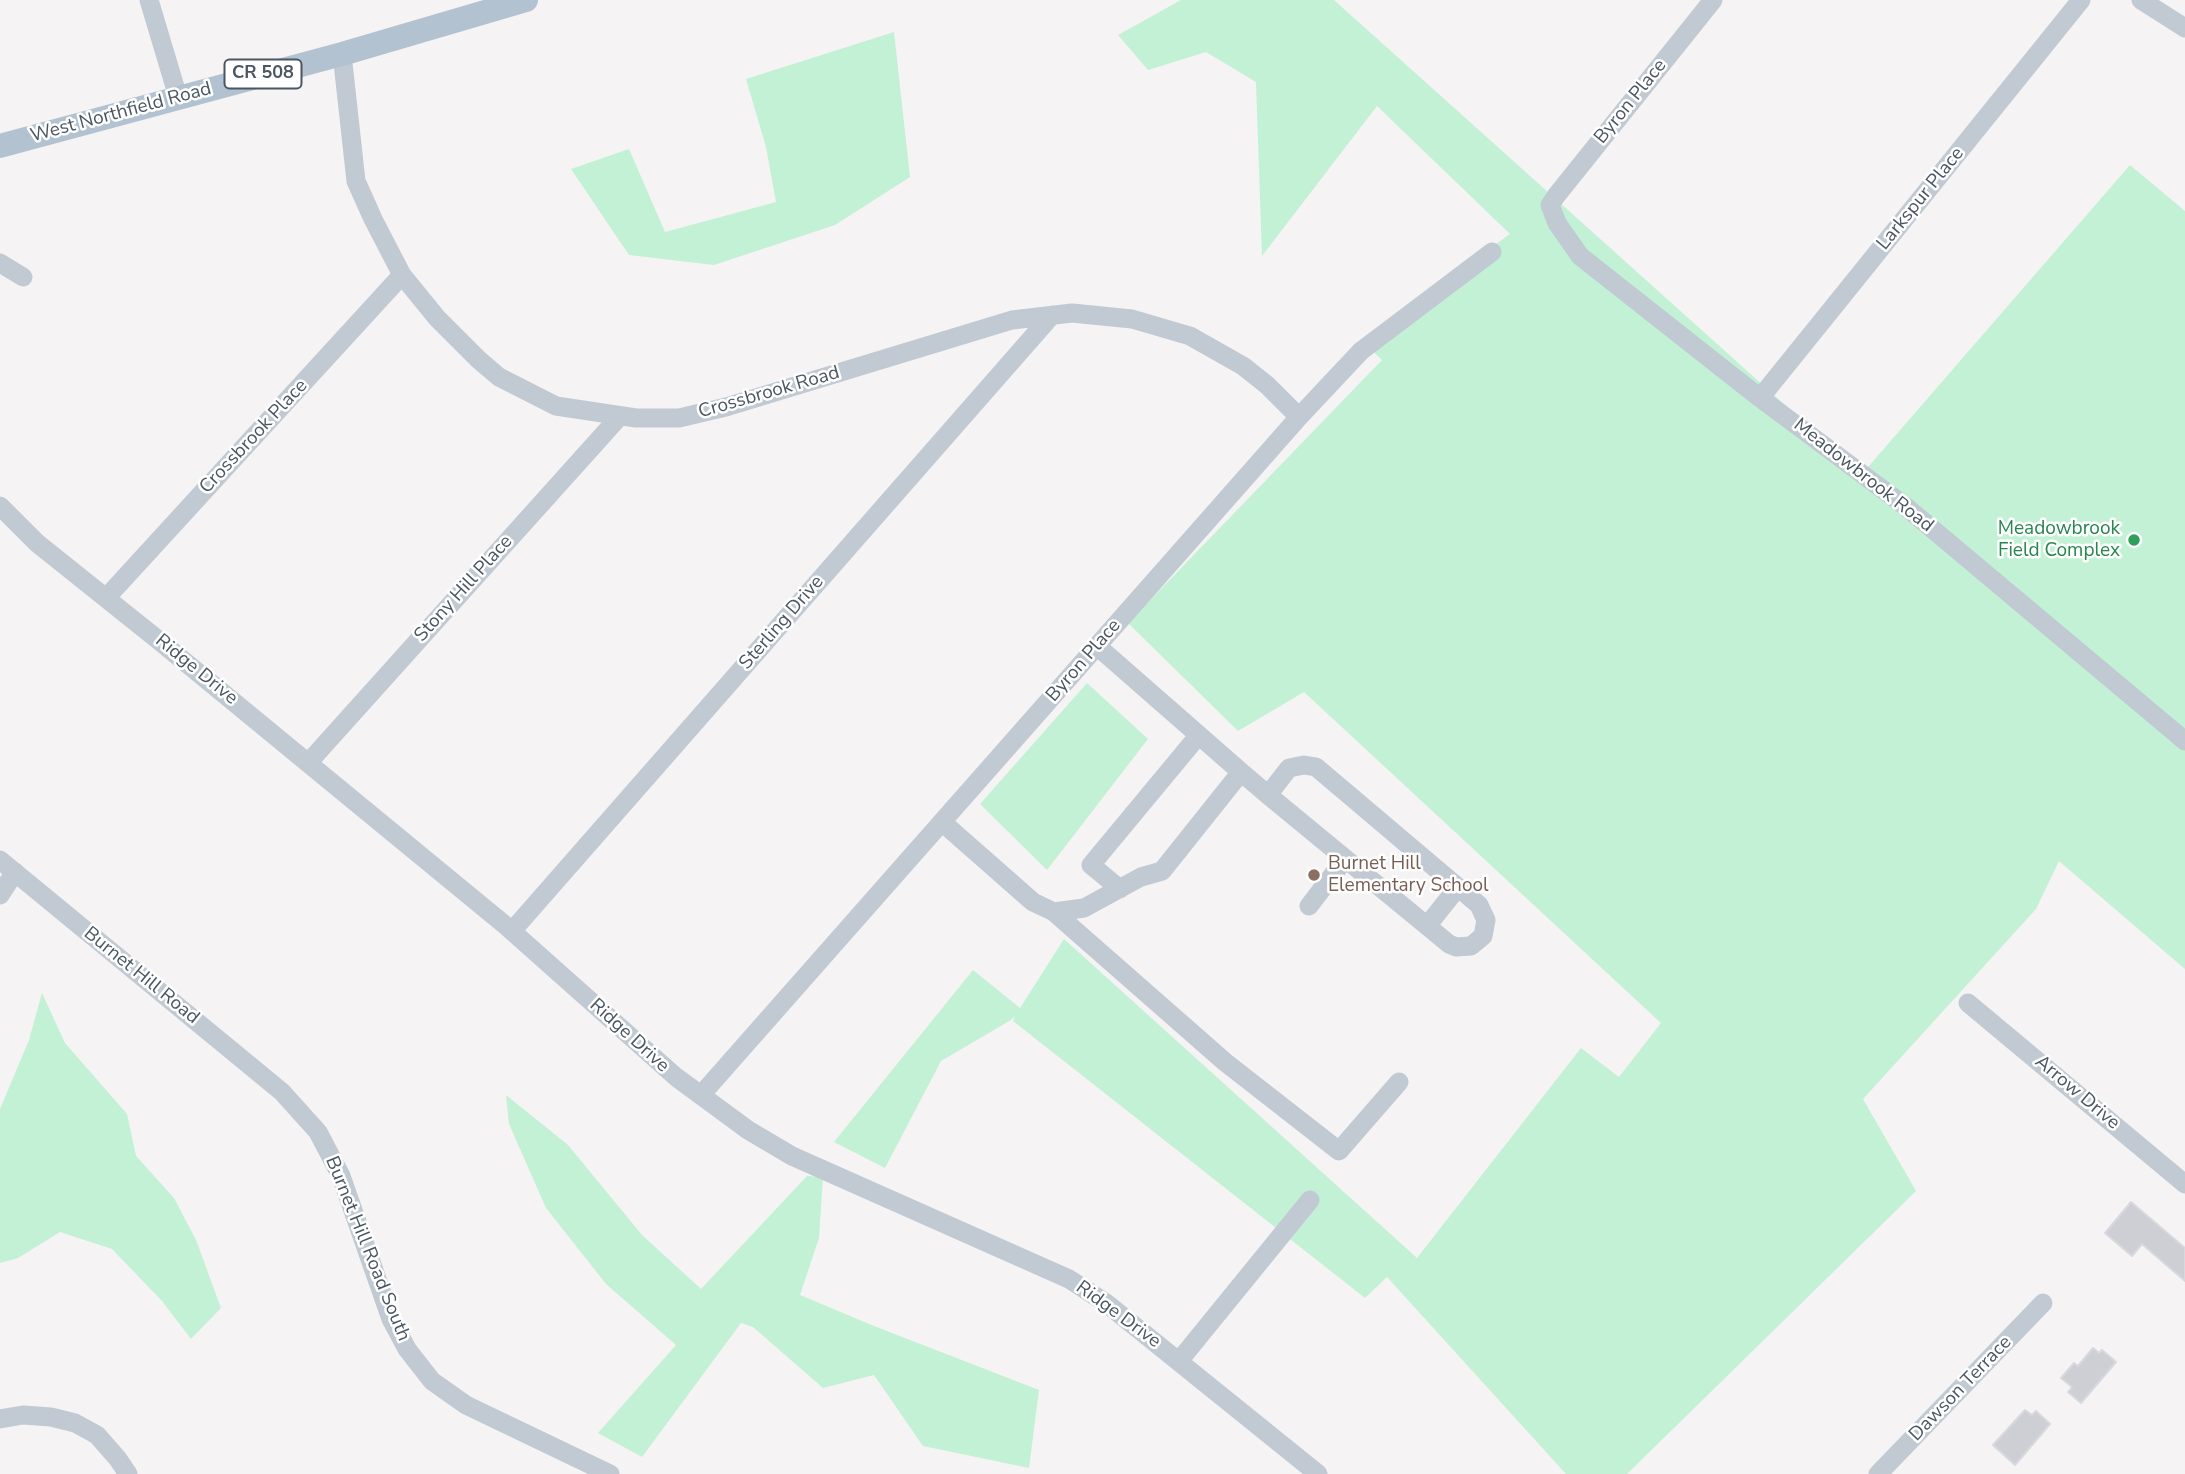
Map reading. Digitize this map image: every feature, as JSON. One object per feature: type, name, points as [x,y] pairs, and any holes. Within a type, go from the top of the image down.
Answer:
[{"type":"main road","name":"West Northfield Road","points":[[0,146],[342,54],[526,0]]},
{"type":"street","points":[[149,0],[178,97]]},
{"type":"street","name":"Byron Place","points":[[1550,205],[1713,0]]},
{"type":"street","name":"Larkspur Place","points":[[1760,397],[2081,0]]},
{"type":"street","points":[[2141,0],[2185,28]]},
{"type":"street","name":"Crossbrook Road","points":[[342,54],[356,181],[402,275],[437,318],[479,360],[499,377],[556,406],[620,416],[679,418],[726,407],[1012,320],[1052,314],[1102,314],[1132,319],[1190,336],[1243,366],[1267,385],[1298,417]]},
{"type":"street","name":"Meadowbrook Road","points":[[1550,205],[1557,223],[1580,256],[1905,506],[2185,741]]},
{"type":"street","name":"Byron Place","points":[[701,1095],[1298,417],[1361,351],[1492,252]]},
{"type":"street","points":[[0,263],[23,277]]},
{"type":"street","name":"Crossbrook Place","points":[[106,598],[402,275]]},
{"type":"street","name":"Sterling Drive","points":[[512,931],[1052,314]]},
{"type":"street","name":"Stony Hill Place","points":[[307,762],[620,416]]},
{"type":"street","name":"Ridge Drive","points":[[0,506],[37,542],[512,931],[676,1077],[748,1130],[792,1157],[1069,1279],[1105,1303],[1318,1474]]},
{"type":"street","points":[[1097,646],[1198,736],[1268,795],[1345,859],[1427,926],[1456,947],[1471,946],[1478,942],[1486,927],[1484,913],[1479,905],[1316,767],[1304,765],[1289,768],[1268,795]]},
{"type":"street","points":[[1120,889],[1091,865],[1198,736]]},
{"type":"street","points":[[1054,912],[1084,908],[1141,877],[1162,871],[1241,772]]},
{"type":"street","points":[[942,822],[1033,902],[1054,912],[1225,1062],[1339,1151],[1399,1082]]},
{"type":"street","points":[[1309,906],[1345,859]]},
{"type":"street","points":[[0,895],[7,866]]},
{"type":"street","name":"Burnet Hill Road","points":[[7,866],[282,1092]]},
{"type":"street","points":[[1427,926],[1458,887]]},
{"type":"street","name":"Arrow Drive","points":[[1968,1003],[2185,1184]]},
{"type":"street","name":"Burnet Hill Road South","points":[[282,1092],[318,1132],[341,1177],[391,1319],[407,1349],[432,1381],[466,1405],[610,1474]]},
{"type":"street","points":[[1179,1361],[1310,1200]]},
{"type":"street","name":"Dawson Terrace","points":[[1878,1474],[2043,1303]]},
{"type":"street","points":[[0,1419],[23,1415],[51,1417],[75,1423],[97,1435],[128,1474]]},
{"type":"green space","points":[[1181,0],[1334,0],[1862,474],[2130,165],[2185,211],[2185,969],[2059,861],[2036,909],[1863,1099],[1916,1191],[1627,1474],[1566,1474],[1387,1277],[1365,1298],[1013,1021],[1015,1016],[941,1061],[885,1168],[834,1142],[973,970],[1020,1008],[1064,939],[1417,1258],[1581,1048],[1619,1077],[1661,1023],[1304,692],[1238,731],[1128,623],[1382,360],[1361,340],[1510,234],[1377,106],[1262,256],[1256,82],[1206,52],[1148,70],[1118,35]]},
{"type":"green space","points":[[894,32],[910,177],[835,225],[714,265],[629,255],[571,169],[629,149],[665,232],[776,202],[766,147],[746,79]]},
{"type":"green space","points":[[1087,683],[1148,739],[1047,870],[980,804]]},
{"type":"green space","points":[[42,993],[65,1043],[127,1114],[136,1156],[174,1198],[196,1240],[221,1308],[191,1339],[162,1301],[112,1249],[60,1232],[18,1258],[0,1263],[0,1109],[29,1040]]},
{"type":"green space","points":[[506,1095],[568,1145],[642,1235],[701,1289],[807,1176],[823,1177],[819,1238],[800,1295],[1039,1390],[1029,1468],[923,1446],[874,1375],[823,1388],[753,1327],[741,1323],[642,1457],[598,1433],[676,1345],[606,1284],[546,1208],[509,1124]]},
{"type":"building","points":[[2131,1202],[2185,1248],[2185,1281],[2142,1244],[2132,1256],[2105,1233]]},
{"type":"building","points":[[2093,1348],[2099,1353],[2102,1350],[2116,1362],[2081,1403],[2068,1392],[2072,1387],[2061,1378],[2074,1363],[2078,1366]]},
{"type":"building","points":[[2025,1410],[2032,1415],[2036,1411],[2050,1424],[2015,1465],[1993,1445]]},
{"type":"place","name":"Meadowbrook Field Complex","points":[[2134,540]]},
{"type":"place","name":"Burnet Hill Elementary School","points":[[1314,875]]}]
